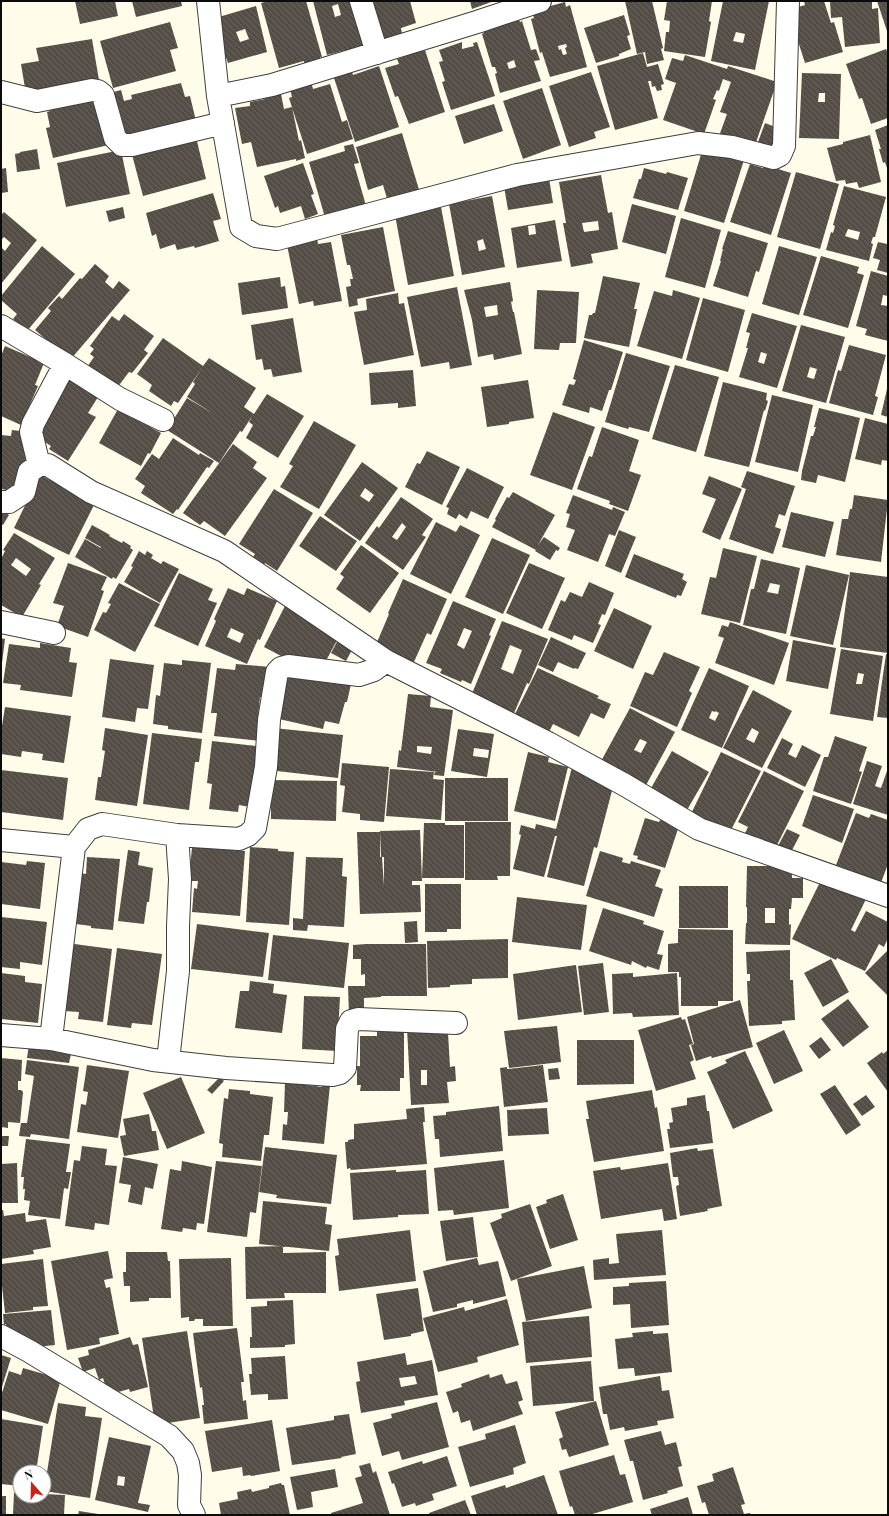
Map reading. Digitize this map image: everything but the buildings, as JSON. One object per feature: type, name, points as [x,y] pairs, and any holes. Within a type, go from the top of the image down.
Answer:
[{"type":"street","points":[[208,1],[218,96],[241,227],[256,236],[277,238],[517,175],[698,144],[732,147],[774,158],[780,155],[784,146],[788,1]]},
{"type":"street","points":[[361,1],[377,53]]},
{"type":"street","points":[[218,96],[272,85],[377,53],[528,3]]},
{"type":"street","points":[[1,92],[37,101],[92,90],[98,91],[103,95],[115,138],[122,145],[132,145],[223,123]]},
{"type":"street","points":[[1,326],[120,399],[163,420]]},
{"type":"street","points":[[39,465],[31,432],[33,424],[65,364]]},
{"type":"street","points":[[1,502],[9,502],[24,492],[29,472],[39,465],[48,465],[91,492],[224,551],[386,661],[548,742],[699,829],[888,896]]},
{"type":"street","points":[[1,622],[54,633]]},
{"type":"street","points":[[51,1039],[74,847],[88,829],[102,824],[177,836],[239,839],[248,835],[255,828],[266,767],[269,720],[277,672],[281,668],[288,666],[359,675],[374,670],[386,661]]},
{"type":"street","points":[[168,1061],[178,971],[180,879],[177,836]]},
{"type":"street","points":[[1,840],[74,847]]},
{"type":"street","points":[[1,1035],[51,1039],[153,1060],[226,1068],[332,1075],[340,1073],[345,1068],[347,1029],[351,1022],[358,1019],[456,1023]]},
{"type":"street","points":[[1,1336],[29,1351],[169,1436],[183,1451],[188,1463],[190,1475],[190,1505],[194,1515]]}]
